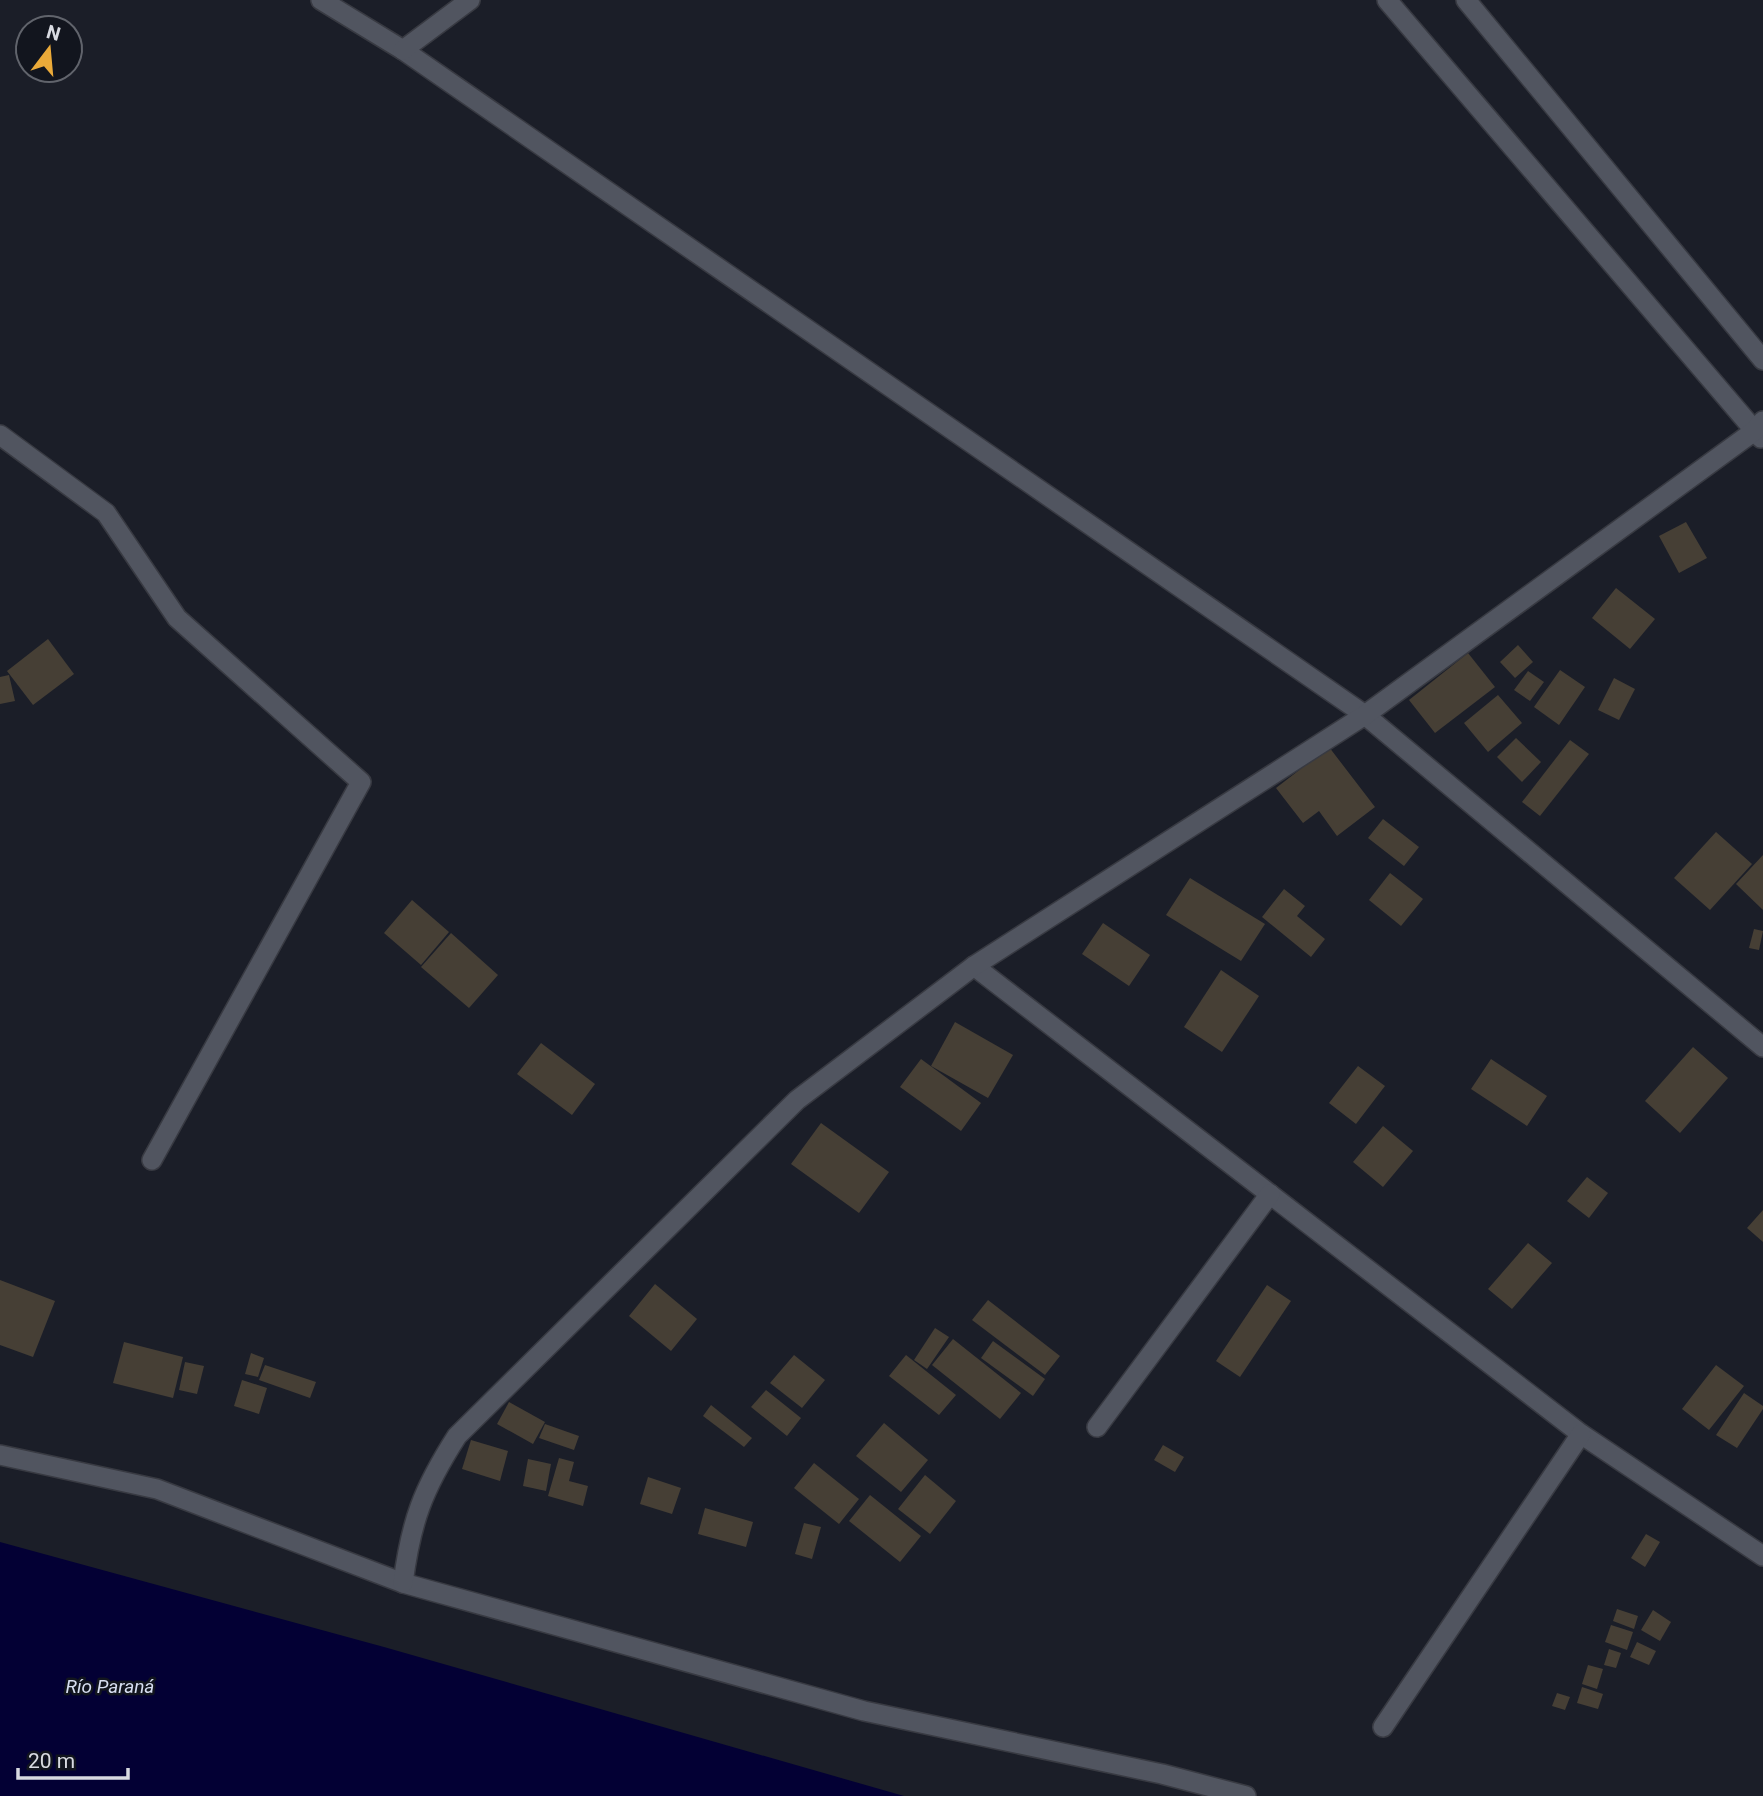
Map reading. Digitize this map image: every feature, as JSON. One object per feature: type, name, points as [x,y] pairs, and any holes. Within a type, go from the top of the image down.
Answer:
[{"type":"street","points":[[321,0],[403,50],[1365,715],[1763,1047]]},
{"type":"street","points":[[403,50],[470,0]]},
{"type":"street","points":[[403,1583],[410,1534],[425,1491],[457,1436],[797,1100],[974,966],[1365,715],[1760,431],[1387,0]]},
{"type":"street","points":[[1466,0],[1763,360]]},
{"type":"street","points":[[0,435],[106,513],[177,618],[361,782],[152,1160]]},
{"type":"street","points":[[974,966],[1581,1434],[1763,1556]]},
{"type":"street","points":[[1097,1427],[1270,1194]]},
{"type":"street","points":[[1383,1727],[1581,1434]]},
{"type":"street","points":[[0,1455],[157,1489],[403,1583],[864,1711],[1161,1774],[1246,1796]]},
{"type":"water","name":"Río Paraná","points":[[0,1542],[384,1647],[904,1796],[0,1796]]},
{"type":"building","points":[[1686,522],[1707,558],[1679,573],[1659,536]]},
{"type":"building","points":[[1616,588],[1655,619],[1630,649],[1592,618]]},
{"type":"building","points":[[48,639],[74,674],[33,705],[7,671]]},
{"type":"building","points":[[1518,645],[1533,662],[1515,678],[1500,662]]},
{"type":"building","points":[[1468,653],[1495,687],[1435,733],[1409,700]]},
{"type":"building","points":[[1560,670],[1585,687],[1559,725],[1534,707]]},
{"type":"building","points":[[1528,671],[1544,682],[1530,701],[1514,690]]},
{"type":"building","points":[[9,675],[15,701],[0,704],[0,677]]},
{"type":"building","points":[[1614,678],[1635,689],[1619,720],[1598,710]]},
{"type":"building","points":[[1498,695],[1522,723],[1488,752],[1464,723]]},
{"type":"building","points":[[1516,738],[1541,762],[1522,782],[1497,757]]},
{"type":"building","points":[[1570,740],[1589,754],[1540,816],[1522,802]]},
{"type":"building","points":[[1329,747],[1375,807],[1337,836],[1319,811],[1303,823],[1276,788]]},
{"type":"building","points":[[1383,819],[1419,847],[1404,866],[1368,838]]},
{"type":"building","points":[[1716,832],[1752,864],[1710,910],[1674,878]]},
{"type":"building","points":[[1763,855],[1763,910],[1736,884]]},
{"type":"building","points":[[1390,873],[1423,899],[1401,926],[1369,900]]},
{"type":"building","points":[[1190,878],[1265,924],[1241,961],[1166,915]]},
{"type":"building","points":[[1284,889],[1305,906],[1297,916],[1325,939],[1311,957],[1262,917]]},
{"type":"building","points":[[412,900],[449,932],[421,965],[384,933]]},
{"type":"building","points":[[1103,923],[1150,955],[1129,986],[1082,954]]},
{"type":"building","points":[[1754,929],[1763,931],[1759,950],[1749,948]]},
{"type":"building","points":[[451,933],[498,975],[469,1008],[421,967]]},
{"type":"building","points":[[1221,970],[1259,996],[1222,1052],[1184,1027]]},
{"type":"building","points":[[955,1022],[1013,1055],[988,1098],[931,1066]]},
{"type":"building","points":[[541,1043],[595,1084],[572,1115],[517,1074]]},
{"type":"building","points":[[1693,1047],[1728,1078],[1680,1133],[1645,1101]]},
{"type":"building","points":[[921,1059],[981,1103],[961,1131],[900,1087]]},
{"type":"building","points":[[1491,1059],[1547,1096],[1527,1126],[1471,1089]]},
{"type":"building","points":[[1358,1066],[1385,1086],[1356,1124],[1329,1103]]},
{"type":"building","points":[[821,1123],[889,1172],[859,1213],[791,1164]]},
{"type":"building","points":[[1383,1126],[1413,1151],[1383,1187],[1353,1162]]},
{"type":"building","points":[[1587,1177],[1608,1193],[1589,1218],[1567,1201]]},
{"type":"building","points":[[1763,1210],[1763,1242],[1747,1228]]},
{"type":"building","points":[[1528,1243],[1552,1263],[1512,1309],[1488,1289]]},
{"type":"building","points":[[0,1280],[55,1301],[33,1357],[0,1345]]},
{"type":"building","points":[[655,1284],[697,1319],[671,1351],[629,1316]]},
{"type":"building","points":[[1267,1285],[1291,1301],[1240,1377],[1216,1361]]},
{"type":"building","points":[[988,1300],[1060,1356],[1045,1375],[972,1320]]},
{"type":"building","points":[[935,1328],[949,1337],[927,1369],[914,1360]]},
{"type":"building","points":[[953,1339],[1021,1393],[1000,1419],[932,1365]]},
{"type":"building","points":[[993,1341],[1045,1379],[1033,1396],[981,1358]]},
{"type":"building","points":[[124,1342],[183,1357],[173,1398],[113,1383]]},
{"type":"building","points":[[251,1353],[264,1358],[258,1377],[245,1374]]},
{"type":"building","points":[[794,1355],[825,1380],[802,1408],[770,1383]]},
{"type":"building","points":[[906,1355],[956,1395],[939,1415],[889,1376]]},
{"type":"building","points":[[185,1362],[204,1366],[197,1394],[179,1390]]},
{"type":"building","points":[[265,1365],[316,1382],[310,1398],[259,1380]]},
{"type":"building","points":[[1716,1365],[1744,1386],[1709,1430],[1682,1409]]},
{"type":"building","points":[[242,1380],[267,1388],[259,1414],[234,1406]]},
{"type":"building","points":[[766,1390],[801,1418],[787,1436],[751,1407]]},
{"type":"building","points":[[1744,1393],[1763,1406],[1763,1409],[1737,1448],[1716,1435]]},
{"type":"building","points":[[509,1402],[545,1422],[533,1444],[497,1424]]},
{"type":"building","points":[[711,1405],[752,1438],[744,1447],[703,1416]]},
{"type":"building","points":[[884,1423],[928,1460],[901,1492],[856,1456]]},
{"type":"building","points":[[545,1424],[579,1436],[574,1450],[539,1438]]},
{"type":"building","points":[[471,1440],[508,1451],[500,1481],[462,1469]]},
{"type":"building","points":[[1163,1445],[1184,1457],[1175,1472],[1154,1460]]},
{"type":"building","points":[[559,1458],[574,1462],[569,1481],[588,1486],[583,1506],[548,1496]]},
{"type":"building","points":[[528,1459],[551,1464],[546,1491],[523,1486]]},
{"type":"building","points":[[814,1463],[859,1499],[839,1524],[794,1488]]},
{"type":"building","points":[[925,1475],[956,1501],[930,1534],[898,1509]]},
{"type":"building","points":[[648,1477],[681,1488],[672,1514],[640,1504]]},
{"type":"building","points":[[870,1495],[921,1536],[900,1562],[849,1521]]},
{"type":"building","points":[[705,1508],[753,1522],[746,1547],[698,1534]]},
{"type":"building","points":[[804,1523],[821,1527],[812,1559],[795,1554]]},
{"type":"building","points":[[1646,1534],[1660,1542],[1645,1567],[1631,1558]]},
{"type":"building","points":[[1617,1609],[1638,1616],[1634,1629],[1613,1621]]},
{"type":"building","points":[[1653,1610],[1671,1622],[1660,1641],[1641,1630]]},
{"type":"building","points":[[1611,1625],[1633,1632],[1627,1650],[1605,1642]]},
{"type":"building","points":[[1637,1642],[1656,1651],[1649,1665],[1630,1657]]},
{"type":"building","points":[[1609,1649],[1621,1653],[1616,1668],[1604,1665]]},
{"type":"building","points":[[1588,1665],[1603,1669],[1597,1689],[1582,1684]]},
{"type":"building","points":[[1582,1687],[1603,1694],[1598,1709],[1577,1703]]},
{"type":"building","points":[[1557,1693],[1570,1697],[1565,1710],[1552,1706]]}]
